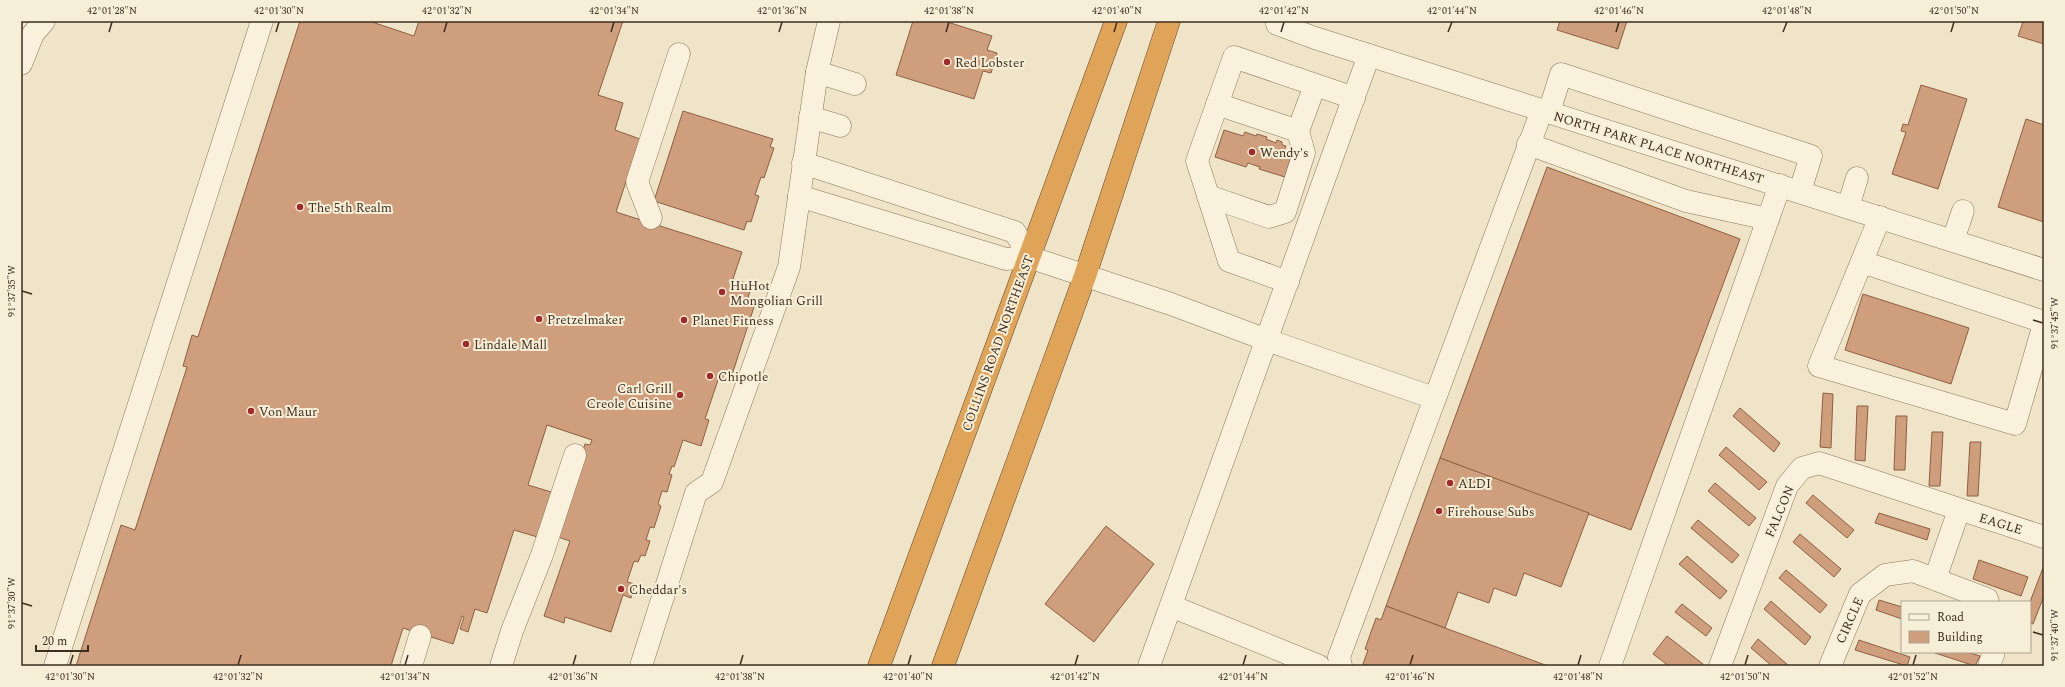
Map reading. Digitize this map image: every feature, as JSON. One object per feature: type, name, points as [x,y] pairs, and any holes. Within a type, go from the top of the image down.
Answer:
[{"type":"highway","name":"COLLINS ROAD NORTHEAST","points":[[879,666],[1116,21]]},
{"type":"highway","points":[[943,666],[1085,276],[1169,21]]},
{"type":"street","points":[[21,64],[33,34],[44,21]]},
{"type":"street","points":[[55,666],[262,21]]},
{"type":"street","points":[[641,666],[696,493],[712,482],[788,267],[817,72],[829,21]]},
{"type":"street","name":"NORTH PARK PLACE NORTHEAST","points":[[1275,22],[1369,55],[2044,270]]},
{"type":"street","points":[[652,218],[637,182],[679,54]]},
{"type":"street","points":[[1149,666],[1369,55]]},
{"type":"street","points":[[1288,282],[1229,261],[1197,161],[1217,104],[1234,57],[1354,98]]},
{"type":"street","points":[[817,72],[855,84]]},
{"type":"street","points":[[1341,666],[1339,657],[1528,144],[1545,111],[1561,74],[1811,156],[1768,220],[1610,666]]},
{"type":"street","points":[[1208,196],[1269,217],[1285,212],[1304,153],[1298,131],[1315,85]]},
{"type":"street","points":[[1217,104],[1298,131]]},
{"type":"street","points":[[810,117],[840,126]]},
{"type":"street","points":[[1528,144],[1686,201],[1768,220]]},
{"type":"street","points":[[803,163],[1015,232],[1029,257]]},
{"type":"street","points":[[1848,207],[1857,178]]},
{"type":"street","points":[[799,196],[1006,259],[1029,257],[1171,304],[1266,340],[1434,398]]},
{"type":"street","points":[[1953,240],[1963,211]]},
{"type":"street","points":[[1862,262],[2044,323],[2015,424],[1820,366],[1880,217]]},
{"type":"street","points":[[501,666],[512,631],[542,556],[575,455]]},
{"type":"street","name":"FALCON","points":[[1720,666],[1787,486],[1802,468],[1819,464],[1959,510]]},
{"type":"street","points":[[1935,579],[1959,510]]},
{"type":"street","name":"EAGLE","points":[[1959,510],[2044,537]]},
{"type":"street","name":"CIRCLE","points":[[1830,666],[1860,594],[1885,575],[1913,572],[1987,599],[1988,601]]},
{"type":"street","points":[[1171,606],[1319,666]]},
{"type":"street","points":[[411,666],[420,636]]},
{"type":"street","points":[[1989,666],[1994,653]]},
{"type":"building","name":"Lindale Mall","points":[[300,21],[369,21],[414,36],[419,21],[623,21],[598,95],[623,103],[615,130],[640,139],[616,212],[742,252],[733,279],[752,285],[746,304],[754,307],[730,381],[719,377],[705,419],[709,420],[701,446],[683,440],[674,467],[672,466],[669,474],[672,475],[667,492],[662,491],[658,504],[661,506],[654,528],[650,527],[646,540],[650,541],[645,556],[641,555],[638,562],[634,561],[627,582],[635,584],[631,598],[623,595],[611,632],[565,617],[564,623],[544,616],[570,541],[555,536],[585,444],[590,445],[592,440],[547,425],[528,485],[558,494],[544,539],[514,530],[487,613],[475,609],[468,632],[460,629],[464,617],[462,616],[453,644],[403,628],[391,666],[76,666],[121,525],[135,530],[187,367],[183,366],[192,335],[198,337]]},
{"type":"building","name":"Red Lobster","points":[[913,21],[944,21],[992,36],[987,50],[997,53],[991,73],[983,71],[974,99],[896,75]]},
{"type":"building","points":[[1560,21],[1627,21],[1618,49],[1557,30]]},
{"type":"building","points":[[2019,21],[2044,21],[2044,44],[2018,36],[2023,22]]},
{"type":"building","points":[[1921,85],[1967,99],[1938,189],[1892,174],[1906,132],[1901,131],[1903,124],[1908,125]]},
{"type":"building","points":[[683,111],[773,139],[770,147],[774,148],[764,178],[761,177],[755,195],[759,196],[751,222],[747,221],[744,230],[654,201]]},
{"type":"building","points":[[2026,119],[2044,125],[2044,222],[1998,207]]},
{"type":"building","name":"Wendy's","points":[[1224,130],[1243,136],[1245,132],[1256,136],[1257,134],[1267,137],[1266,139],[1276,143],[1277,140],[1282,142],[1282,145],[1286,146],[1284,151],[1292,153],[1285,177],[1259,169],[1260,167],[1248,163],[1246,167],[1215,157]]},
{"type":"building","points":[[1547,167],[1740,239],[1631,530],[1440,458]]},
{"type":"building","points":[[1863,294],[1969,328],[1951,384],[1845,350]]},
{"type":"building","points":[[1823,393],[1833,394],[1831,448],[1820,447]]},
{"type":"building","points":[[1857,406],[1868,406],[1865,461],[1855,460]]},
{"type":"building","points":[[1740,408],[1780,443],[1774,452],[1733,416]]},
{"type":"building","points":[[1896,416],[1907,416],[1905,470],[1894,470]]},
{"type":"building","points":[[1932,432],[1943,432],[1940,486],[1929,486]]},
{"type":"building","points":[[1970,442],[1981,442],[1978,496],[1967,496]]},
{"type":"building","points":[[1726,447],[1767,482],[1759,490],[1719,455]]},
{"type":"building","points":[[1440,458],[1589,513],[1561,587],[1524,573],[1516,596],[1494,588],[1489,603],[1458,592],[1445,628],[1386,606]]},
{"type":"building","points":[[1715,483],[1756,518],[1749,526],[1708,491]]},
{"type":"building","points":[[1813,495],[1854,530],[1847,538],[1806,503]]},
{"type":"building","points":[[1879,513],[1930,529],[1927,540],[1875,523]]},
{"type":"building","points":[[1698,520],[1739,555],[1732,563],[1691,528]]},
{"type":"building","points":[[1106,526],[1154,564],[1094,642],[1045,604]]},
{"type":"building","points":[[1800,534],[1841,569],[1834,577],[1793,542]]},
{"type":"building","points":[[1687,556],[1727,591],[1720,599],[1679,564]]},
{"type":"building","points":[[1979,560],[2028,577],[2021,596],[1973,579]]},
{"type":"building","points":[[2044,565],[2044,596],[2033,624],[2031,623],[2030,601]]},
{"type":"building","points":[[1786,570],[1827,605],[1820,613],[1779,578]]},
{"type":"building","points":[[1879,600],[1901,607],[1901,619],[1876,610]]},
{"type":"building","points":[[1771,601],[1811,637],[1805,645],[1764,609]]},
{"type":"building","points":[[1682,604],[1712,628],[1706,636],[1675,612]]},
{"type":"building","points":[[1386,606],[1548,666],[1369,666],[1363,664],[1368,650],[1365,649],[1376,618],[1381,620]]},
{"type":"building","points":[[1667,636],[1703,664],[1701,666],[1669,666],[1653,654]]},
{"type":"building","points":[[1758,639],[1789,666],[1772,666],[1751,648]]},
{"type":"building","points":[[1859,640],[1910,657],[1907,666],[1855,650]]},
{"type":"building","points":[[1935,653],[1970,653],[1980,656],[1975,666]]},
{"type":"place","name":"Red Lobster","points":[[947,62]]},
{"type":"place","name":"Wendy's","points":[[1252,152]]},
{"type":"place","name":"The 5th Realm","points":[[300,207]]},
{"type":"place","name":"HuHot Mongolian Grill","points":[[722,292]]},
{"type":"place","name":"Pretzelmaker","points":[[539,319]]},
{"type":"place","name":"Planet Fitness","points":[[684,320]]},
{"type":"place","name":"Lindale Mall","points":[[466,344]]},
{"type":"place","name":"Chipotle","points":[[710,376]]},
{"type":"place","name":"Carl Grill Creole Cuisine","points":[[680,395]]},
{"type":"place","name":"Von Maur","points":[[251,411]]},
{"type":"place","name":"ALDI","points":[[1450,483]]},
{"type":"place","name":"Firehouse Subs","points":[[1439,511]]},
{"type":"place","name":"Cheddar's","points":[[621,589]]}]
